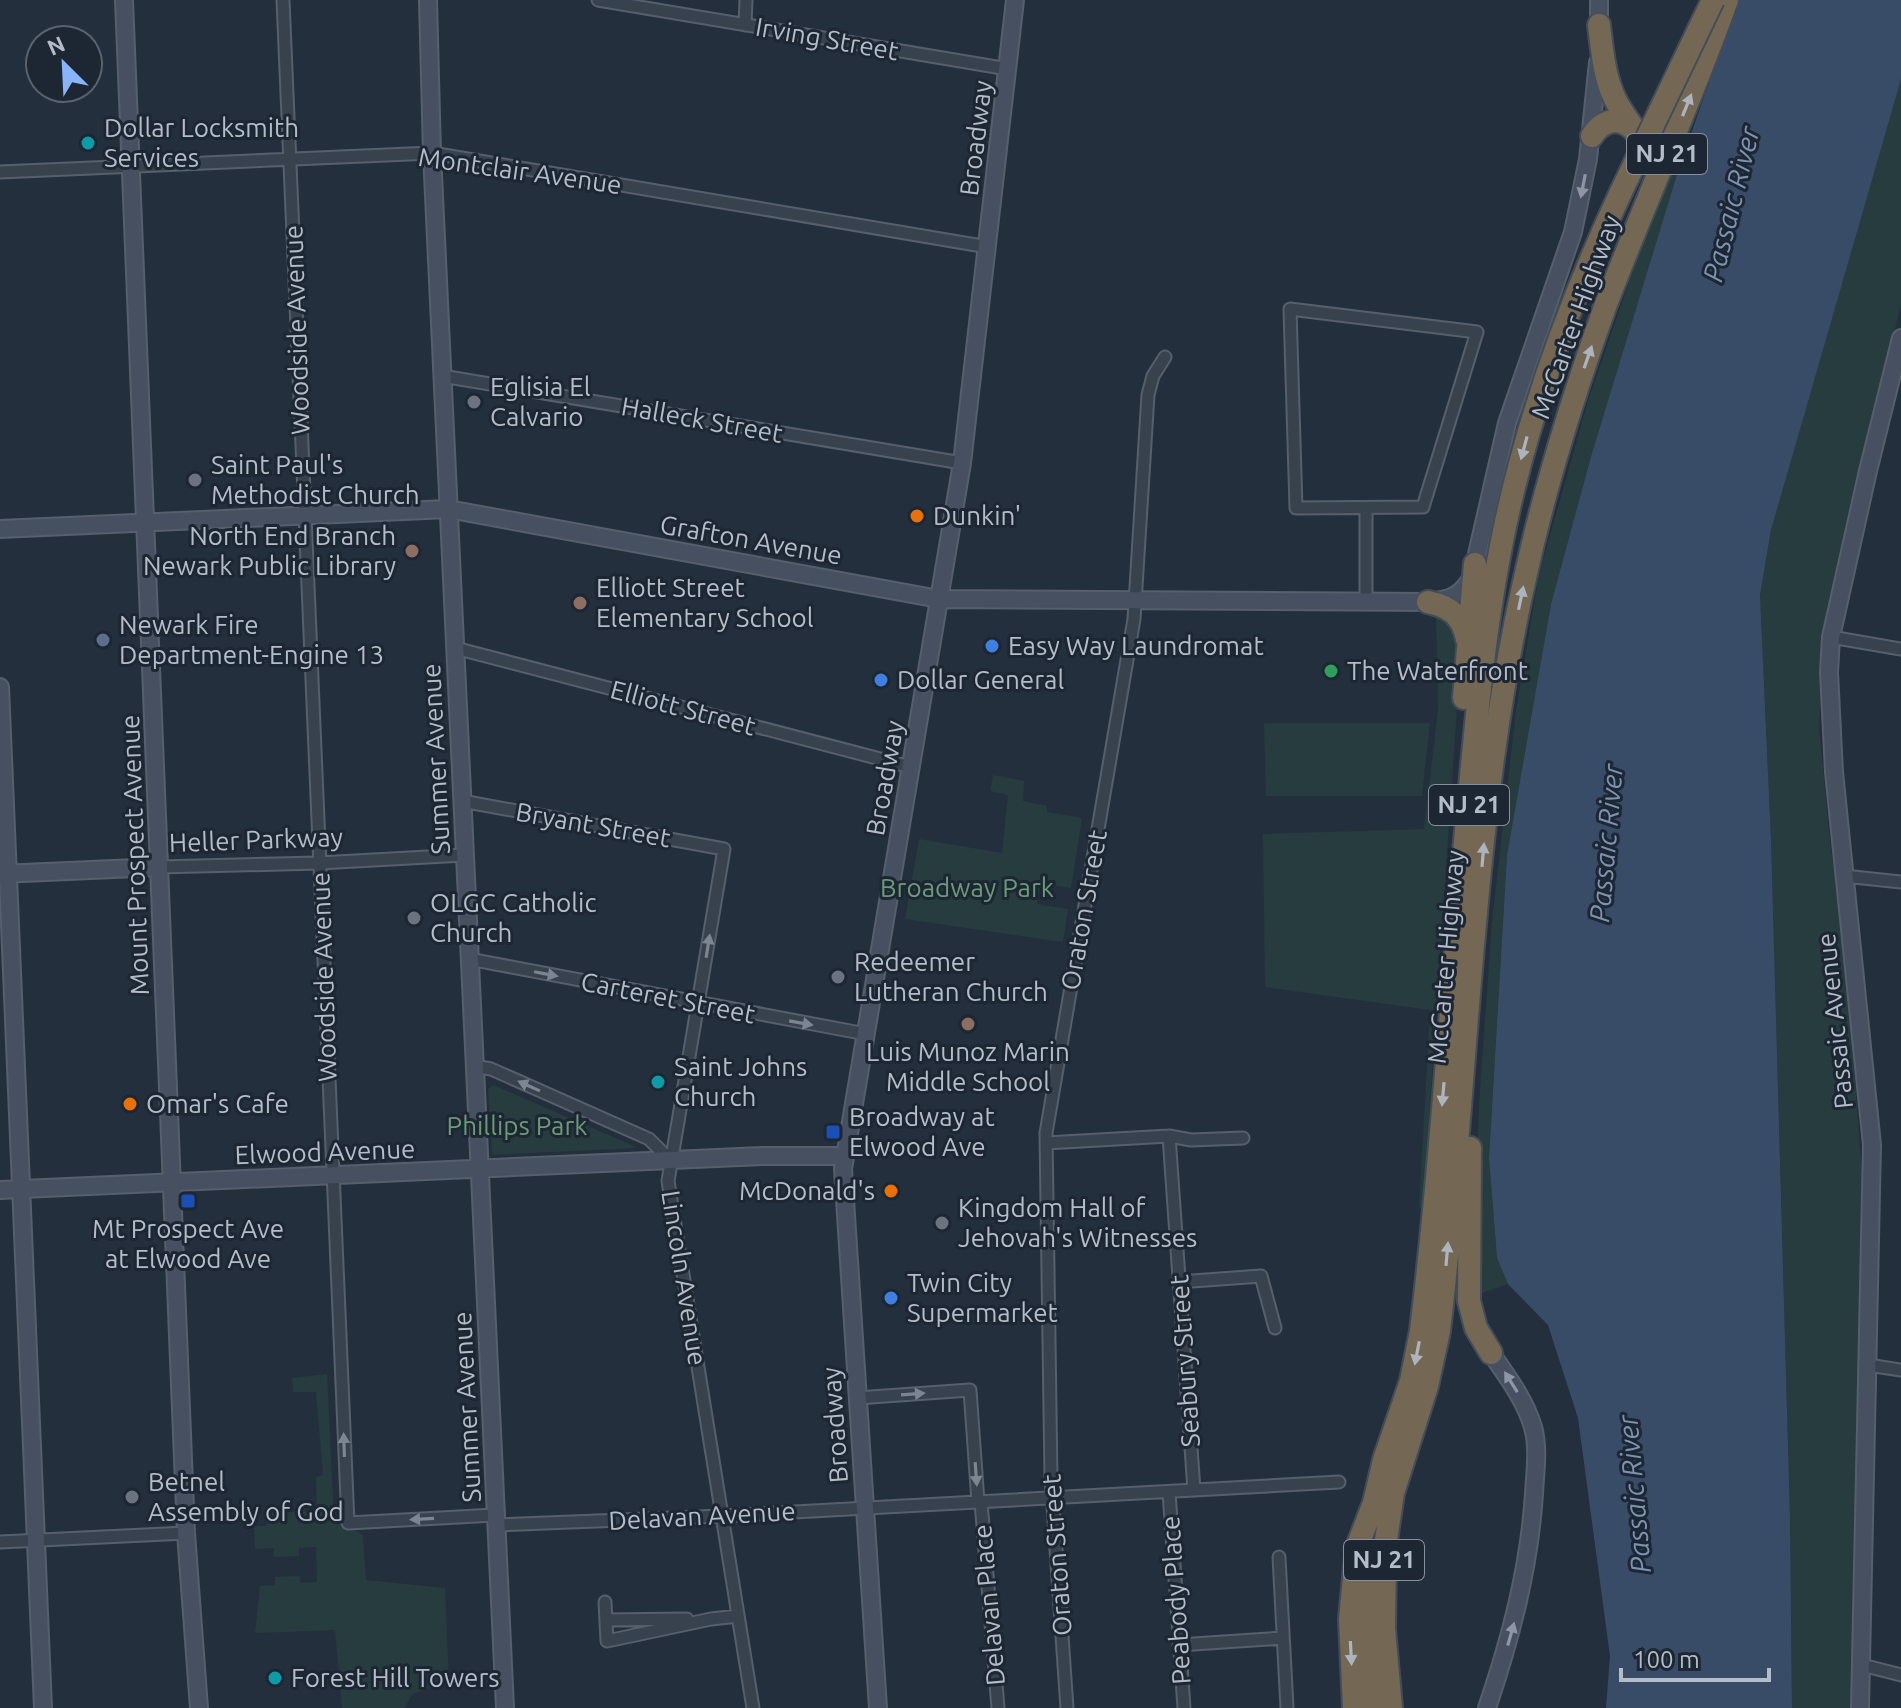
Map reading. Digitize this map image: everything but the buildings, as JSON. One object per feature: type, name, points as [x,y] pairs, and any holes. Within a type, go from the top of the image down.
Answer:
[{"type":"highway","name":"NJ 21","points":[[1384,1498],[1384,1460],[1411,1381],[1421,1331],[1484,644],[1505,527],[1528,433],[1589,261],[1713,0]]},
{"type":"highway","name":"McCarter Highway","points":[[1372,1708],[1364,1576],[1384,1498],[1427,1386],[1439,1331],[1499,719],[1522,590],[1561,440],[1606,307],[1727,0]]},
{"type":"highway","points":[[1599,25],[1605,70],[1613,96],[1640,137],[1647,158],[1645,179],[1606,307]]},
{"type":"highway","points":[[1592,136],[1602,124],[1619,121],[1627,123],[1640,137]]},
{"type":"highway","points":[[1461,894],[1461,765],[1475,564]]},
{"type":"highway","points":[[1428,602],[1440,604],[1456,613],[1464,628],[1467,646]]},
{"type":"highway","points":[[1478,914],[1468,1287],[1476,1328],[1491,1353]]},
{"type":"highway","points":[[1354,1708],[1350,1619],[1357,1547],[1384,1498]]},
{"type":"highway","name":"McCarter Highway","points":[[1384,1498],[1384,1629],[1391,1708]]},
{"type":"street","name":"Mount Prospect Avenue","points":[[124,0],[186,1533],[199,1708]]},
{"type":"street","name":"Woodside Avenue","points":[[283,0],[348,1523]]},
{"type":"street","name":"Summer Avenue","points":[[428,0],[442,376],[505,1708]]},
{"type":"street","name":"Irving Street","points":[[598,0],[1008,69]]},
{"type":"street","points":[[745,25],[746,0]]},
{"type":"street","name":"Broadway","points":[[878,1708],[843,1181],[844,1156],[962,463],[1015,0]]},
{"type":"street","name":"McCarter Highway","points":[[1475,564],[1507,423],[1573,232],[1592,136],[1597,87],[1599,0]]},
{"type":"street","name":"Montclair Avenue","points":[[0,172],[432,153],[988,247]]},
{"type":"street","points":[[1290,309],[1477,332],[1423,507],[1366,509],[1296,508],[1290,309]]},
{"type":"street","name":"Passaic Avenue","points":[[1860,1708],[1872,1145],[1830,708],[1831,637],[1901,338]]},
{"type":"street","name":"Oraton Street","points":[[1067,1708],[1052,1498],[1046,1143],[1137,601],[1148,395],[1153,376],[1165,357]]},
{"type":"street","name":"Halleck Street","points":[[442,376],[962,463]]},
{"type":"street","name":"Grafton Avenue","points":[[0,529],[448,509],[939,599],[1428,602],[1460,593],[1472,576],[1475,564]]},
{"type":"street","points":[[1366,509],[1366,602]]},
{"type":"street","points":[[1831,637],[1901,649]]},
{"type":"street","name":"Elliott Street","points":[[455,648],[911,767]]},
{"type":"street","points":[[0,687],[4,874],[43,1708]]},
{"type":"street","name":"Bryant Street","points":[[462,801],[724,849]]},
{"type":"street","name":"Lincoln Avenue","points":[[724,849],[668,1188],[753,1708]]},
{"type":"street","name":"Heller Parkway","points":[[4,874],[464,855]]},
{"type":"street","points":[[1844,876],[1901,882]]},
{"type":"street","name":"Carteret Street","points":[[469,959],[866,1034]]},
{"type":"street","points":[[474,1066],[486,1067],[649,1139],[671,1161]]},
{"type":"street","points":[[1046,1143],[1169,1136],[1191,1140],[1243,1138]]},
{"type":"street","name":"Seabury Street","points":[[1169,1136],[1194,1490]]},
{"type":"street","name":"Elwood Avenue","points":[[0,1190],[844,1156]]},
{"type":"street","points":[[1179,1282],[1261,1276],[1275,1328]]},
{"type":"street","points":[[1487,1708],[1511,1636],[1525,1577],[1536,1458],[1536,1441],[1530,1419],[1491,1353]]},
{"type":"street","points":[[1868,1365],[1901,1370]]},
{"type":"street","name":"Delavan Place","points":[[857,1398],[970,1390],[998,1708]]},
{"type":"street","name":"Delavan Avenue","points":[[348,1523],[722,1516],[1339,1482]]},
{"type":"street","name":"Peabody Place","points":[[1169,1492],[1184,1708]]},
{"type":"street","points":[[0,1542],[186,1533]]},
{"type":"street","points":[[1279,1557],[1287,1708]]},
{"type":"street","points":[[605,1602],[607,1641],[738,1616]]},
{"type":"street","points":[[606,1620],[711,1619]]},
{"type":"street","points":[[1179,1645],[1283,1638]]},
{"type":"street","points":[[1862,1665],[1901,1675]]},
{"type":"green space","points":[[1901,71],[1901,305],[1864,451],[1825,638],[1819,728],[1831,851],[1842,911],[1865,1213],[1852,1708],[1792,1708],[1790,1517],[1771,840],[1760,595],[1771,530]]},
{"type":"green space","points":[[1667,171],[1678,171],[1592,453],[1551,604],[1507,855],[1489,1158],[1497,1258],[1508,1284],[1476,1295],[1479,1105],[1492,922],[1516,710],[1539,574],[1588,401]]},
{"type":"green space","points":[[1436,615],[1448,616],[1461,649],[1423,1208],[1419,1208],[1430,1010],[1265,987],[1263,834],[1424,829],[1438,710]]},
{"type":"green space","points":[[1264,723],[1430,723],[1422,796],[1266,796]]},
{"type":"green space","name":"Broadway Park","points":[[993,775],[1024,781],[1023,801],[1047,806],[1047,812],[1082,818],[1071,888],[1040,883],[1037,904],[1068,909],[1063,942],[905,919],[919,839],[1002,853],[1008,795],[990,791]]},
{"type":"green space","name":"Phillips Park","points":[[493,1085],[637,1148],[492,1155],[488,1089]]},
{"type":"green space","points":[[327,1374],[334,1519],[363,1535],[366,1580],[445,1588],[449,1681],[413,1694],[404,1708],[342,1708],[335,1630],[255,1633],[260,1586],[275,1585],[275,1577],[300,1576],[300,1583],[317,1582],[316,1547],[299,1548],[299,1556],[274,1557],[274,1548],[255,1549],[254,1526],[267,1526],[268,1513],[317,1511],[316,1477],[323,1475],[316,1392],[293,1392],[292,1378]]},
{"type":"water","name":"Passaic River","points":[[1738,0],[1901,0],[1901,79],[1771,530],[1760,595],[1771,840],[1790,1517],[1792,1708],[1606,1708],[1610,1656],[1578,1418],[1548,1325],[1508,1284],[1497,1258],[1489,1158],[1507,855],[1551,604],[1592,453],[1678,171]]},
{"type":"place","name":"Dollar Locksmith Services","points":[[88,143]]},
{"type":"place","name":"Eglisia El Calvario","points":[[474,402]]},
{"type":"place","name":"Saint Paul's Methodist Church","points":[[195,480]]},
{"type":"place","name":"Dunkin'","points":[[917,516]]},
{"type":"place","name":"North End Branch Newark Public Library","points":[[412,551]]},
{"type":"place","name":"Elliott Street Elementary School","points":[[580,603]]},
{"type":"place","name":"Newark Fire Department-Engine 13","points":[[103,640]]},
{"type":"place","name":"Easy Way Laundromat","points":[[992,646]]},
{"type":"place","name":"The Waterfront","points":[[1331,671]]},
{"type":"place","name":"Dollar General","points":[[881,680]]},
{"type":"place","name":"OLGC Catholic Church","points":[[414,918]]},
{"type":"place","name":"Redeemer Lutheran Church","points":[[838,977]]},
{"type":"place","name":"Luis Munoz Marin Middle School","points":[[968,1024]]},
{"type":"place","name":"Saint Johns Church","points":[[658,1082]]},
{"type":"place","name":"Omar's Cafe","points":[[130,1104]]},
{"type":"place","name":"Broadway at Elwood Ave","points":[[833,1132]]},
{"type":"place","name":"McDonald's","points":[[891,1191]]},
{"type":"place","name":"Mt Prospect Ave at Elwood Ave","points":[[188,1201]]},
{"type":"place","name":"Kingdom Hall of Jehovah's Witnesses","points":[[942,1223]]},
{"type":"place","name":"Twin City Supermarket","points":[[891,1298]]},
{"type":"place","name":"Betnel Assembly of God","points":[[132,1497]]},
{"type":"place","name":"Forest Hill Towers","points":[[275,1678]]}]
